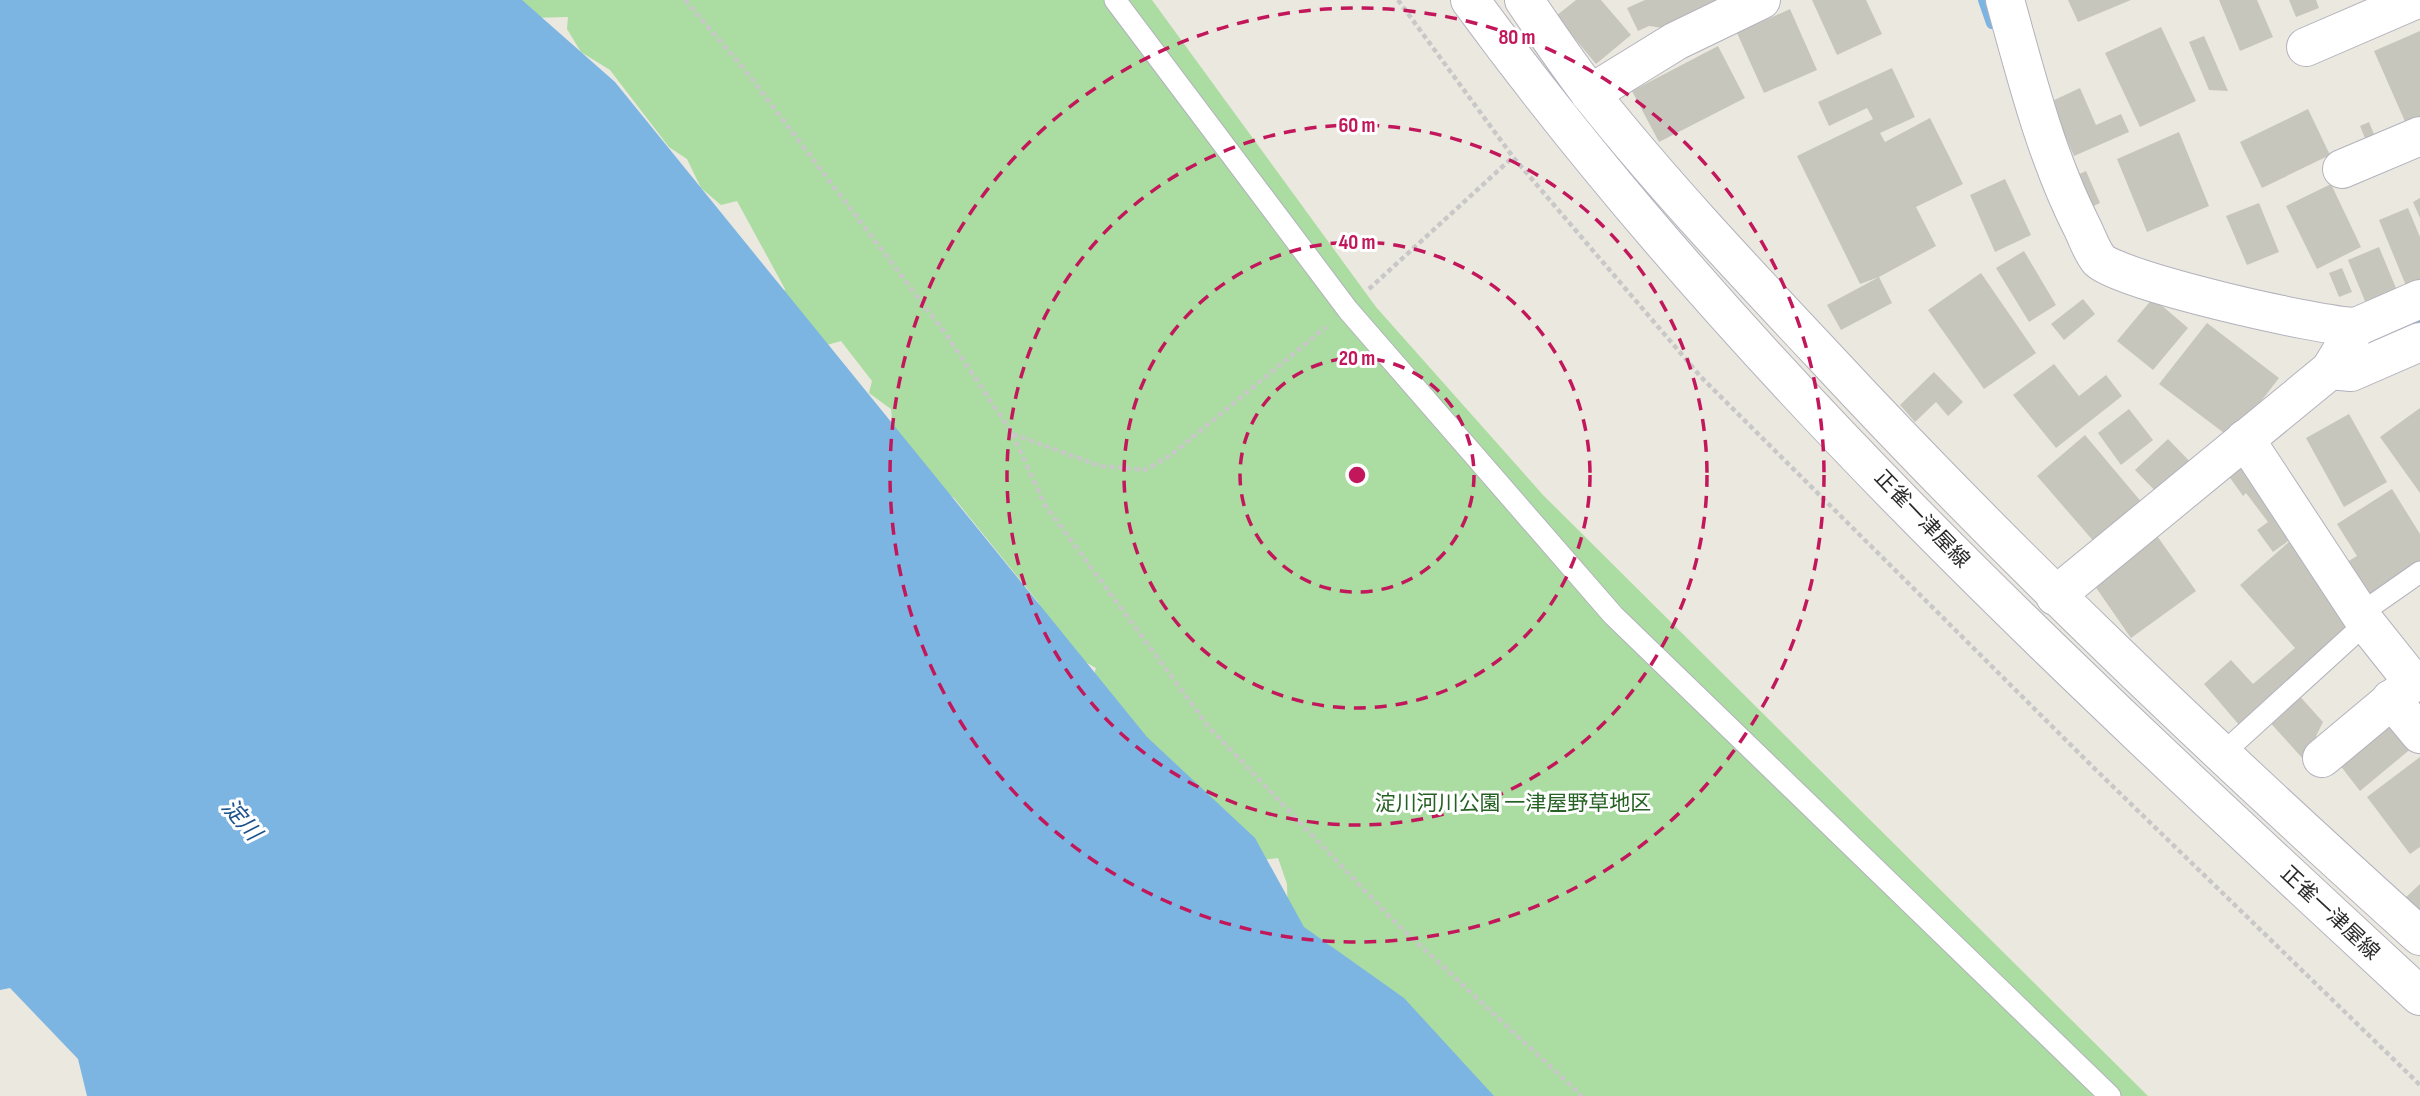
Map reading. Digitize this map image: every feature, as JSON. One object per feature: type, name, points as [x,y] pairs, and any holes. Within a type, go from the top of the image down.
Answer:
[{"type":"street","name":"正雀一津屋線","points":[[1470,0],[1606,172],[1800,394],[2083,683],[2420,996]]},
{"type":"street","points":[[1524,0],[1590,94],[1703,226],[1872,408],[2055,596],[2221,755],[2420,936]]},
{"type":"street","points":[[1590,94],[1676,41],[1761,0]]},
{"type":"street","points":[[2005,0],[2027,78],[2066,195],[2100,261],[2121,272],[2247,308],[2336,327],[2356,327],[2420,299]]},
{"type":"street","points":[[2306,47],[2415,0]]},
{"type":"street","points":[[2342,169],[2420,136]]},
{"type":"street","points":[[2055,596],[2330,370],[2356,327]]},
{"type":"street","points":[[2330,370],[2351,372],[2420,342]]},
{"type":"street","points":[[2245,439],[2363,618],[2413,682],[2322,758]]},
{"type":"street","points":[[2391,699],[2420,734]]},
{"type":"lane","points":[[1115,0],[1348,310],[1613,615],[2110,1096]]},
{"type":"lane","points":[[2221,755],[2363,618],[2420,572]]},
{"type":"path","points":[[685,0],[745,70],[945,332],[1012,433],[1045,505],[1208,726],[1394,921],[1582,1096]]},
{"type":"path","points":[[1398,0],[1513,157],[1701,377],[2096,770],[2420,1085]]},
{"type":"path","points":[[1012,433],[1100,466],[1146,470],[1171,455],[1348,310],[1513,157]]},
{"type":"green space","name":"淀川河川公園 一津屋野草地区","points":[[512,0],[1152,0],[1376,307],[1543,495],[2148,1096],[1463,1096],[1288,922],[1287,884],[1278,858],[1243,862],[1089,691],[1096,668],[1065,651],[1038,602],[954,498],[920,475],[895,451],[891,409],[869,393],[872,381],[841,341],[820,347],[773,316],[785,289],[737,201],[721,205],[701,188],[687,159],[669,147],[610,70],[581,52],[567,29],[568,17],[529,18]]},
{"type":"water","name":"淀川","points":[[0,0],[522,0],[615,82],[1147,737],[1255,838],[1304,927],[1404,998],[1494,1096],[87,1096],[78,1059],[10,988],[0,990]]},
{"type":"building","points":[[1576,0],[1601,0],[1631,35],[1596,64],[1556,16]]},
{"type":"building","points":[[1645,0],[1717,2],[1663,28],[1649,26],[1638,31],[1627,8]]},
{"type":"building","points":[[1812,0],[1866,0],[1882,34],[1837,55]]},
{"type":"building","points":[[2068,0],[2131,0],[2078,22]]},
{"type":"building","points":[[2219,0],[2257,0],[2273,37],[2240,51]]},
{"type":"building","points":[[2289,0],[2316,0],[2319,8],[2296,17]]},
{"type":"building","points":[[1790,9],[1817,70],[1764,93],[1737,33]]},
{"type":"building","points":[[2161,27],[2196,101],[2140,127],[2105,53]]},
{"type":"building","points":[[2420,31],[2420,120],[2407,126],[2374,51]]},
{"type":"building","points":[[2204,36],[2228,91],[2209,90],[2189,42]]},
{"type":"building","points":[[1718,46],[1745,98],[1659,142],[1632,91]]},
{"type":"building","points":[[1892,68],[1915,117],[1880,133],[1885,142],[1930,118],[1963,184],[1916,207],[1936,246],[1879,277],[1860,284],[1797,156],[1873,119],[1867,108],[1829,126],[1818,102]]},
{"type":"building","points":[[2080,88],[2096,125],[2121,114],[2129,132],[2074,156],[2050,102]]},
{"type":"building","points":[[2308,109],[2330,155],[2262,188],[2240,142]]},
{"type":"building","points":[[2369,122],[2378,144],[2369,148],[2360,126]]},
{"type":"building","points":[[2179,132],[2209,206],[2147,232],[2117,159]]},
{"type":"building","points":[[2086,171],[2100,203],[2085,210],[2071,178]]},
{"type":"building","points":[[2005,179],[2031,235],[1995,252],[1970,195]]},
{"type":"building","points":[[2331,184],[2361,247],[2317,269],[2286,206]]},
{"type":"building","points":[[2420,198],[2420,218],[2413,202]]},
{"type":"building","points":[[2259,203],[2279,252],[2247,265],[2226,216]]},
{"type":"building","points":[[2408,208],[2420,237],[2420,282],[2407,288],[2379,220]]},
{"type":"building","points":[[2379,247],[2398,293],[2367,306],[2348,260]]},
{"type":"building","points":[[2024,251],[2056,305],[2029,322],[1996,268]]},
{"type":"building","points":[[2342,268],[2352,292],[2339,297],[2329,273]]},
{"type":"building","points":[[1981,273],[2036,353],[1984,389],[1928,310]]},
{"type":"building","points":[[1879,277],[1892,303],[1841,330],[1827,305]]},
{"type":"building","points":[[2153,298],[2188,328],[2153,370],[2117,341]]},
{"type":"building","points":[[2083,299],[2095,314],[2064,340],[2051,324]]},
{"type":"building","points":[[2207,323],[2279,378],[2232,439],[2159,384]]},
{"type":"building","points":[[2054,364],[2079,396],[2106,375],[2122,396],[2056,448],[2013,395]]},
{"type":"building","points":[[1934,372],[1963,402],[1948,416],[1936,402],[1915,422],[1900,405]]},
{"type":"building","points":[[2420,408],[2420,493],[2380,437]]},
{"type":"building","points":[[2129,409],[2153,440],[2121,465],[2098,433]]},
{"type":"building","points":[[2349,414],[2387,482],[2344,507],[2306,438]]},
{"type":"building","points":[[2085,435],[2143,504],[2096,544],[2037,476]]},
{"type":"building","points":[[2168,439],[2196,468],[2163,499],[2135,470]]},
{"type":"building","points":[[2253,457],[2302,531],[2273,552],[2257,530],[2268,522],[2246,493],[2243,496],[2228,475]]},
{"type":"building","points":[[2392,489],[2420,534],[2420,565],[2369,597],[2347,562],[2357,556],[2337,524]]},
{"type":"building","points":[[2155,533],[2196,591],[2131,638],[2090,579]]},
{"type":"building","points":[[2290,541],[2352,623],[2240,726],[2204,684],[2231,660],[2253,684],[2295,648],[2240,585]]},
{"type":"building","points":[[2296,692],[2323,722],[2316,736],[2322,744],[2304,760],[2266,718]]},
{"type":"building","points":[[2389,717],[2413,747],[2360,791],[2336,760]]},
{"type":"building","points":[[2420,757],[2420,847],[2410,854],[2367,797]]},
{"type":"building","points":[[2420,884],[2420,915],[2405,898]]},
{"type":"waterway","points":[[1984,0],[1992,23]]},
{"type":"waterway","points":[[2400,330],[2420,322]]}]
